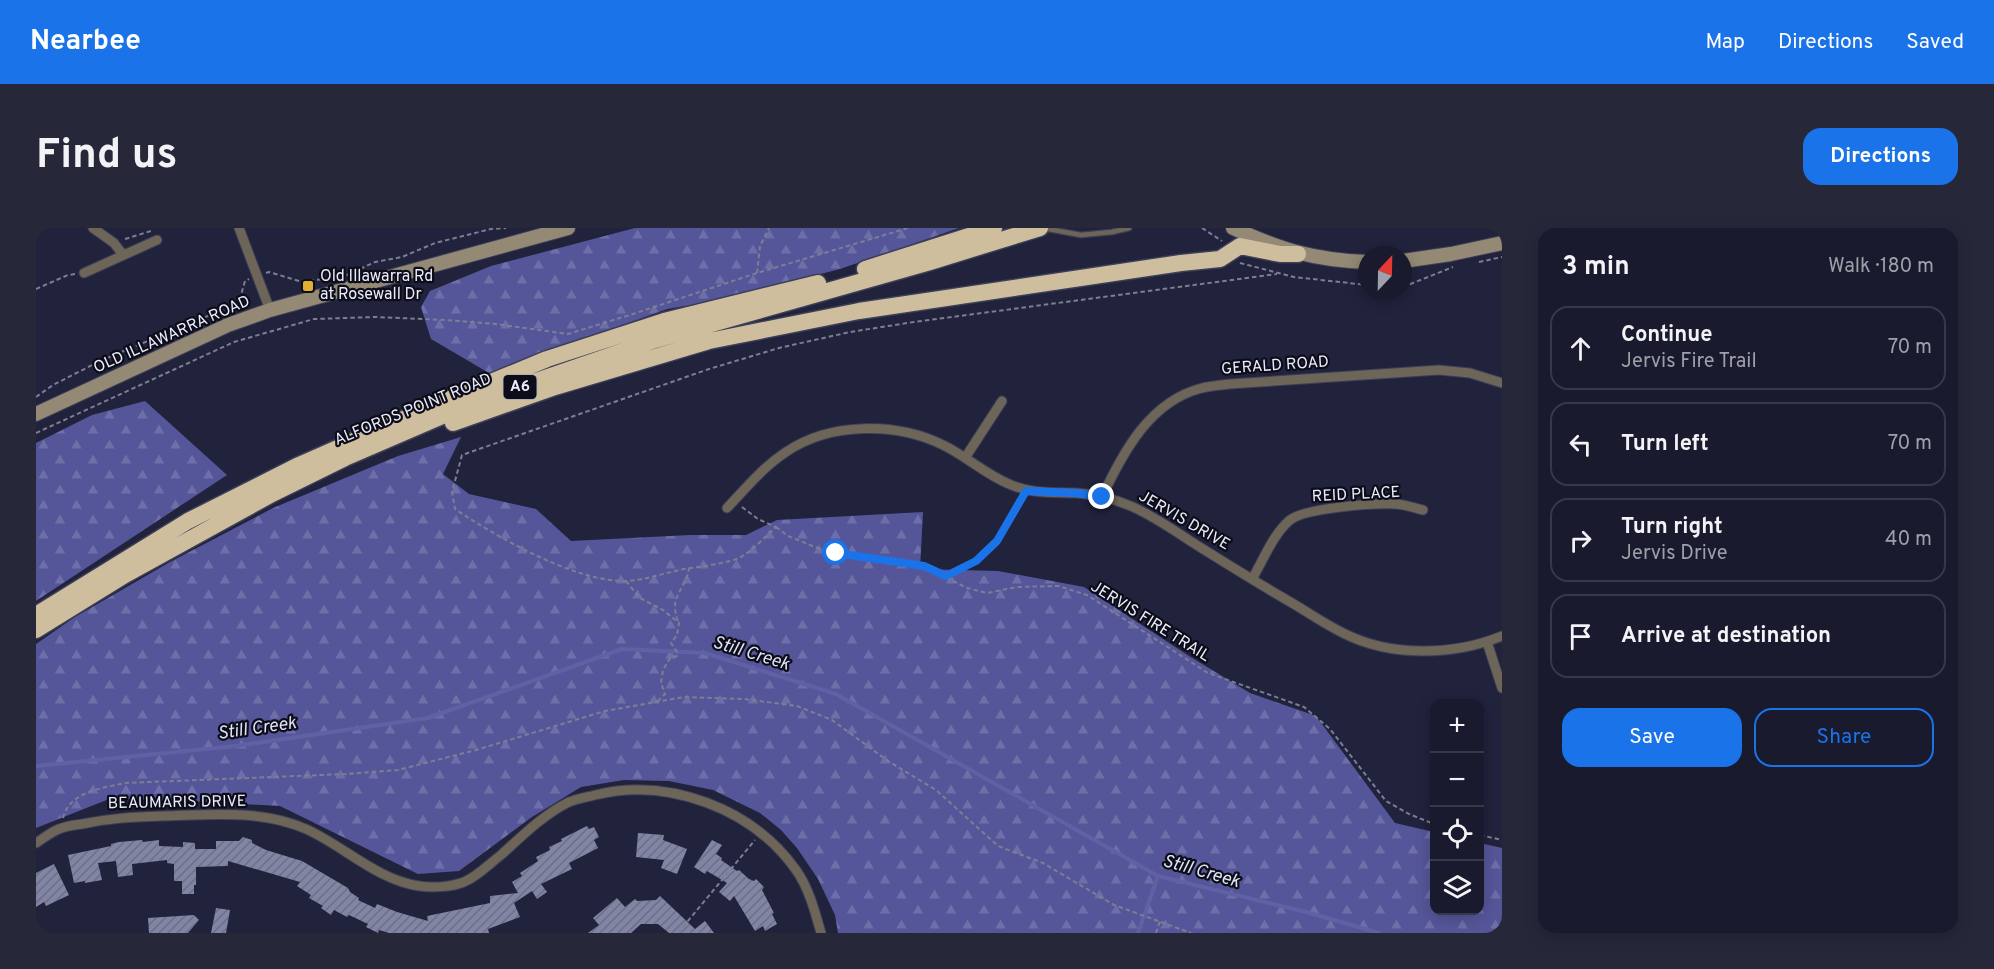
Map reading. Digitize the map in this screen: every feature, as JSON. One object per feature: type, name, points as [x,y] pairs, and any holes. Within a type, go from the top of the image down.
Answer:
[{"type":"highway","name":"ALFORDS POINT ROAD","points":[[36,615],[188,521],[299,465],[547,359],[664,321],[836,279],[994,228]]},
{"type":"highway","name":"ALFORDS POINT ROAD","points":[[36,630],[125,575],[312,473],[475,402],[655,340],[1041,228]]},
{"type":"highway","name":"A6","points":[[383,443],[410,439],[555,387],[709,341],[859,311],[1207,261],[1224,257],[1240,246],[1280,254],[1299,254]]},
{"type":"street","points":[[93,228],[114,243],[123,255]]},
{"type":"street","points":[[239,228],[270,310]]},
{"type":"street","name":"OLD ILLAWARRA ROAD","points":[[36,414],[228,325],[270,310],[567,228]]},
{"type":"street","points":[[1233,228],[1299,254],[1331,260],[1358,262]]},
{"type":"street","points":[[84,273],[157,240]]},
{"type":"street","points":[[1412,260],[1502,243]]},
{"type":"street","name":"GERALD ROAD","points":[[1102,497],[1131,444],[1152,417],[1174,399],[1202,388],[1230,384],[1439,370],[1470,373],[1502,383]]},
{"type":"street","points":[[965,458],[1002,401]]},
{"type":"street","name":"JERVIS DRIVE","points":[[727,508],[762,471],[786,451],[817,438],[849,430],[885,429],[920,436],[943,445],[1008,484],[1026,491],[1076,493],[1102,497],[1132,507],[1160,521],[1251,579],[1344,634],[1365,642],[1392,649],[1437,650],[1487,642],[1502,636]]},
{"type":"street","name":"REID PLACE","points":[[1251,579],[1279,532],[1290,520],[1304,513],[1324,509],[1397,504],[1423,510]]},
{"type":"street","points":[[1487,642],[1502,688]]},
{"type":"street","name":"BEAUMARIS DRIVE","points":[[36,843],[60,828],[113,817],[232,814],[257,816],[283,821],[306,829],[401,882],[442,887],[464,882],[484,870],[553,812],[570,801],[612,791],[676,794],[705,802],[732,814],[761,833],[779,849],[797,871],[811,900],[821,933]]},
{"type":"lane","points":[[1041,228],[1081,235],[1129,228]]},
{"type":"path","points":[[114,243],[159,228]]},
{"type":"path","points":[[758,273],[760,246],[769,228]]},
{"type":"path","points":[[36,433],[234,342],[314,319],[375,317],[446,320],[568,334],[908,228]]},
{"type":"path","points":[[1203,229],[1221,240],[1223,244]]},
{"type":"path","points":[[1470,264],[1502,257]]},
{"type":"path","points":[[1234,260],[1277,274],[1358,284]]},
{"type":"path","points":[[1412,283],[1460,266]]},
{"type":"path","points":[[36,289],[68,275],[84,273]]},
{"type":"path","points":[[776,527],[740,558],[651,578],[626,581],[600,579],[571,571],[455,509],[452,492],[462,456],[719,365],[779,348],[850,332],[914,322],[1277,274]]},
{"type":"path","points":[[946,576],[976,561],[997,541],[1026,491]]},
{"type":"path","name":"JERVIS FIRE TRAIL","points":[[727,508],[744,507],[758,519],[776,527],[788,536],[828,551],[924,566],[968,588],[987,592],[1017,587],[1058,586],[1087,595],[1208,673],[1304,707],[1330,729],[1386,801],[1430,822]]},
{"type":"path","points":[[656,703],[665,694],[661,684],[663,670],[670,658],[676,656],[677,652],[671,643],[677,635],[679,623],[674,613],[674,604],[689,568]]},
{"type":"path","points":[[626,581],[640,598],[663,610],[679,623]]},
{"type":"path","points":[[678,933],[761,833]]},
{"type":"path","points":[[1484,836],[1502,840]]},
{"type":"path","points":[[1156,933],[1160,921]]},
{"type":"green space","points":[[635,228],[959,228],[840,269],[715,301],[667,309],[489,373],[431,339],[421,307],[430,291],[491,266]]},
{"type":"green space","points":[[145,401],[227,475],[36,601],[36,443],[92,415]]},
{"type":"green space","points":[[461,437],[443,474],[469,494],[536,509],[571,541],[690,535],[746,535],[777,520],[923,512],[920,569],[998,571],[1084,587],[1250,693],[1316,716],[1395,823],[1430,831],[1430,915],[1484,915],[1484,844],[1502,848],[1502,933],[838,933],[835,915],[818,879],[797,848],[781,830],[760,813],[713,790],[669,781],[624,780],[581,787],[532,817],[459,871],[418,874],[280,806],[109,799],[36,828],[36,644],[75,617],[170,562],[273,508],[398,456]]},
{"type":"building","points":[[587,826],[589,829],[594,827],[599,837],[594,840],[598,848],[569,863],[572,869],[541,884],[547,892],[537,899],[532,891],[514,903],[520,917],[488,929],[489,933],[389,933],[379,930],[378,933],[366,927],[368,924],[349,915],[347,917],[334,910],[331,915],[321,908],[323,906],[309,898],[311,895],[297,886],[300,882],[228,861],[228,866],[196,867],[194,894],[182,894],[182,881],[174,881],[174,864],[167,863],[167,860],[132,864],[133,875],[118,877],[116,861],[98,863],[102,880],[74,883],[68,855],[111,846],[119,842],[142,840],[143,842],[159,840],[159,846],[183,847],[183,842],[195,843],[195,849],[216,849],[216,841],[239,841],[243,837],[252,840],[252,843],[266,850],[302,861],[348,888],[359,898],[358,900],[375,908],[377,904],[428,921],[427,916],[490,903],[490,896],[518,893],[512,882],[522,876],[520,873],[538,861],[536,857],[550,850],[549,847],[562,841],[561,839]]},
{"type":"building","points":[[638,833],[664,835],[663,840],[687,849],[677,874],[661,868],[664,860],[636,857]]},
{"type":"building","points":[[712,840],[722,845],[716,854],[722,858],[721,860],[737,871],[739,870],[749,879],[754,881],[756,879],[764,887],[762,890],[777,924],[765,931],[763,926],[755,931],[734,896],[730,901],[719,892],[727,883],[707,871],[705,874],[694,867]]},
{"type":"building","points":[[54,864],[69,895],[46,906],[44,902],[36,907],[36,873]]},
{"type":"building","points":[[660,896],[695,929],[705,921],[714,933],[669,933],[658,924],[641,924],[631,933],[588,933],[599,925],[593,918],[617,898],[625,907],[635,899],[637,901],[656,900]]},
{"type":"building","points":[[216,908],[230,910],[226,933],[211,933]]},
{"type":"building","points":[[194,915],[199,920],[188,933],[149,933],[148,918]]},
{"type":"waterway","name":"Still Creek","points":[[36,766],[236,746],[428,718],[622,649],[705,653],[836,694],[1158,876],[1306,912],[1379,933]]},
{"type":"waterway","points":[[1138,933],[1158,876]]},
{"type":"place","name":"Old Illawarra Rd at Rosewall Dr","points":[[308,286]]},
{"type":"route","points":[[836,553],[924,566],[946,576],[976,561],[997,541],[1026,491],[1076,493],[1102,497]]}]
